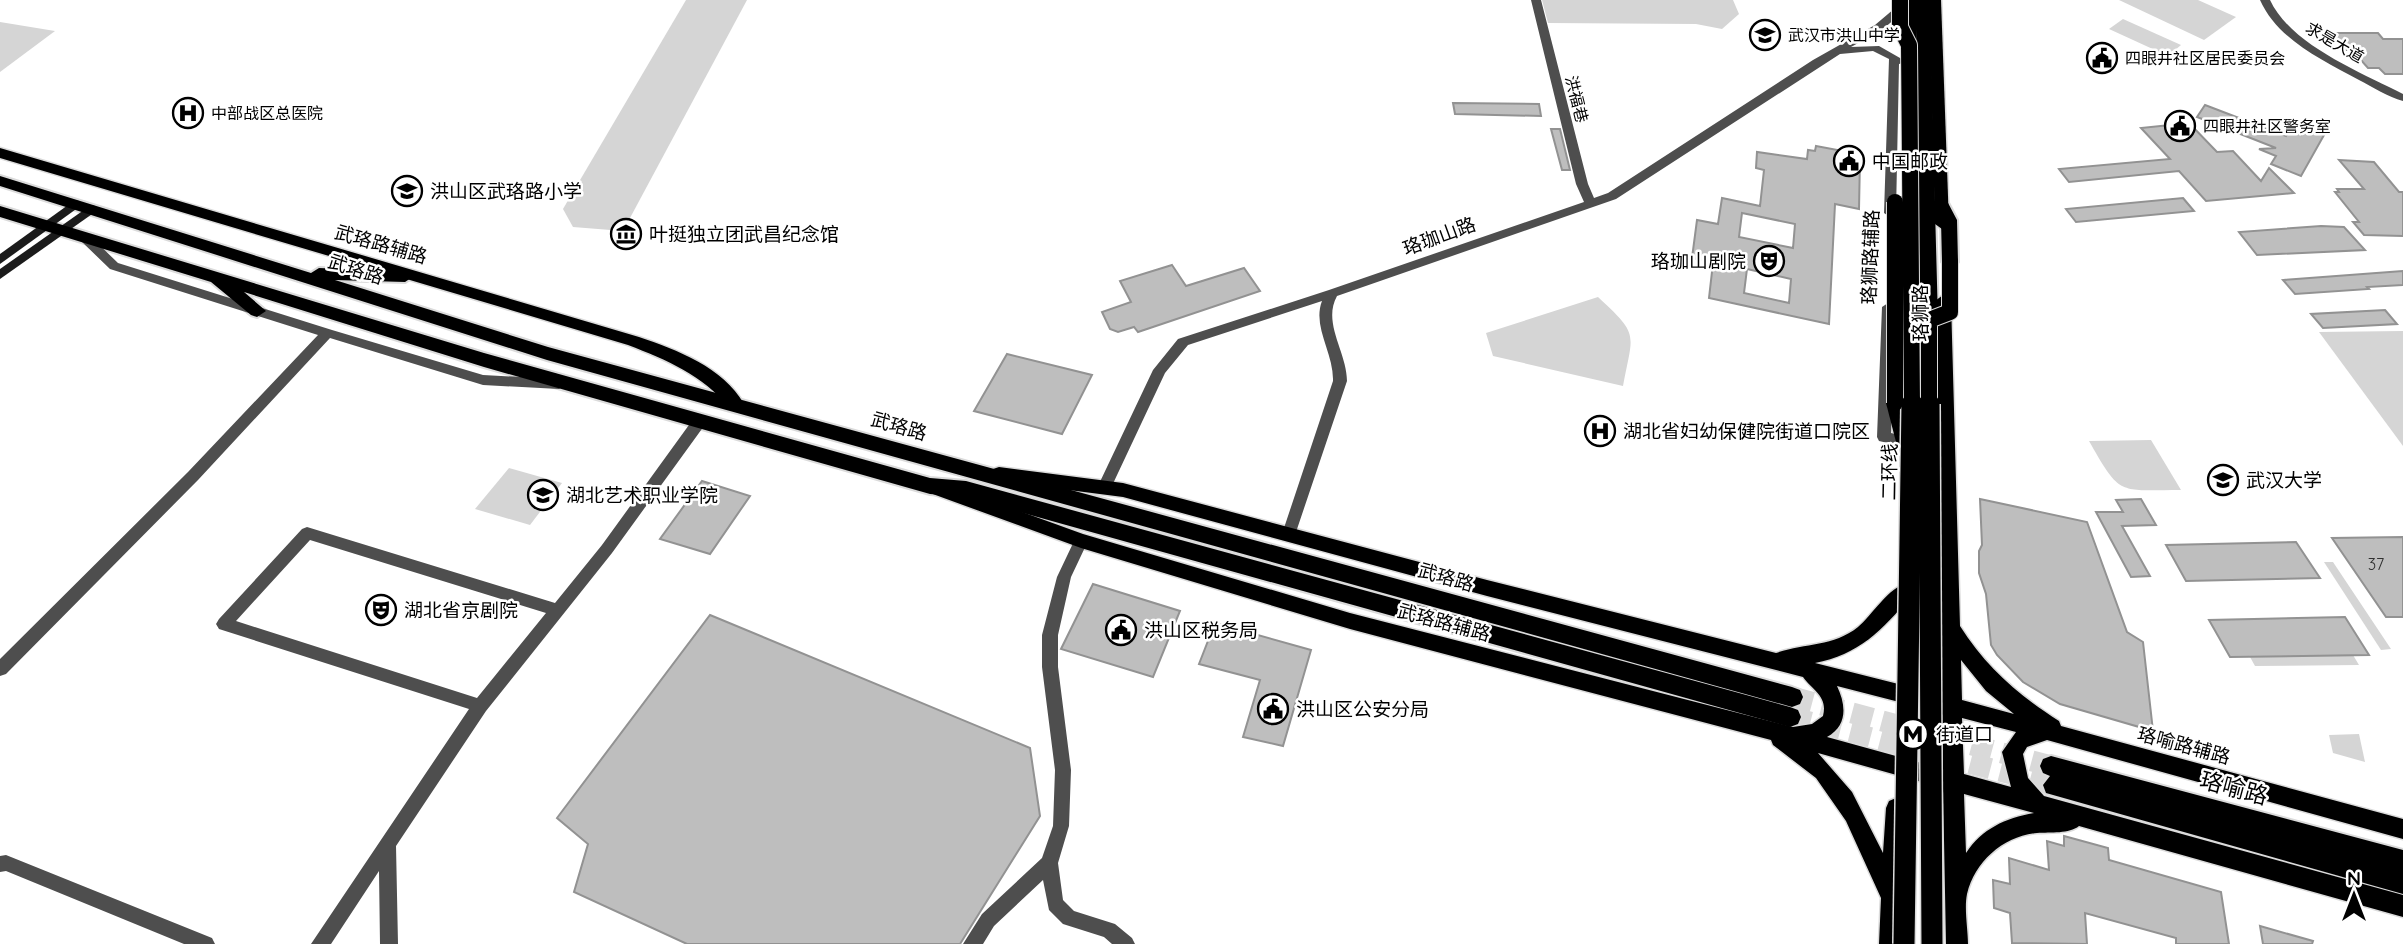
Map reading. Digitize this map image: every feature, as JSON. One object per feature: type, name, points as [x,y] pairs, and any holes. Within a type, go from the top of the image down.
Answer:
[{"type":"highway","points":[[1923,0],[1929,320],[1932,944]]},
{"type":"highway","name":"二环线","points":[[1902,55],[1908,125],[1912,435],[1904,944]]},
{"type":"highway","points":[[1905,442],[1895,403],[1895,140],[1908,125]]},
{"type":"highway","name":"武珞路","points":[[0,181],[547,353],[978,472],[1784,720]]},
{"type":"highway","points":[[1929,320],[1950,312],[1949,220],[1941,205]]},
{"type":"highway","points":[[0,211],[568,385],[930,486],[966,489],[1784,720]]},
{"type":"highway","points":[[207,273],[257,311]]},
{"type":"highway","points":[[296,274],[405,276]]},
{"type":"highway","name":"珞喻路","points":[[2403,861],[2052,776],[2403,882]]},
{"type":"main road","name":"珞狮路","points":[[1935,0],[1956,894]]},
{"type":"main road","name":"珞狮路","points":[[1893,898],[1905,442],[1902,55],[1905,1]]},
{"type":"main road","name":"武珞路辅路","points":[[0,153],[405,276],[596,330],[667,354],[712,377],[736,404]]},
{"type":"main road","points":[[0,275],[54,228],[83,207]]},
{"type":"main road","points":[[0,260],[54,228]]},
{"type":"main road","points":[[978,472],[1105,486],[1951,707]]},
{"type":"main road","name":"武珞路辅路","points":[[930,486],[1082,541],[1350,621],[1784,720],[1898,768],[1953,783]]},
{"type":"main road","points":[[1768,661],[1825,653],[1852,642],[1867,633],[1903,591]]},
{"type":"main road","points":[[1950,626],[1978,670],[1998,690],[2023,710],[2070,737]]},
{"type":"main road","points":[[1784,720],[1819,733],[1827,728],[1835,713],[1833,696],[1828,687],[1804,670]]},
{"type":"main road","name":"珞喻路辅路","points":[[1951,707],[2403,829]]},
{"type":"main road","points":[[1784,720],[1835,786],[1893,898],[1890,944]]},
{"type":"main road","points":[[2041,807],[2031,799],[2019,782],[2012,752],[2020,740],[2048,732]]},
{"type":"main road","points":[[1953,783],[2403,906]]},
{"type":"main road","points":[[1957,944],[1956,894],[1985,844],[2007,829],[2040,822],[2089,820]]},
{"type":"street","name":"洪福巷","points":[[1536,0],[1582,184],[1591,204]]},
{"type":"street","name":"求是大道","points":[[2265,0],[2272,18],[2299,40],[2403,99]]},
{"type":"street","name":"珞珈山路","points":[[1105,486],[1160,370],[1183,342],[1333,293],[1591,204],[1621,191],[1834,52],[1879,27],[1905,1]]},
{"type":"street","name":"珞珈山路","points":[[1834,52],[1873,47],[1902,55]]},
{"type":"street","points":[[85,238],[114,265],[327,333],[483,380],[568,385]]},
{"type":"street","points":[[1289,534],[1340,380],[1341,361],[1323,315],[1325,305],[1333,293]]},
{"type":"street","points":[[0,669],[193,476],[327,333]]},
{"type":"street","points":[[320,944],[480,706],[607,549],[699,422]]},
{"type":"street","points":[[480,706],[224,624],[307,533],[558,610]]},
{"type":"street","points":[[972,944],[988,920],[1049,863],[1062,826],[1063,782],[1050,667],[1050,635],[1064,577],[1082,541]]},
{"type":"street","points":[[387,844],[389,944]]},
{"type":"street","points":[[2,862],[206,944]]},
{"type":"street","points":[[1049,863],[1055,904],[1069,918],[1109,930],[1126,944]]},
{"type":"shaded area","points":[[686,0],[747,0],[623,231],[573,227],[563,209]]},
{"type":"shaded area","points":[[1542,0],[1733,0],[1739,14],[1722,29],[1696,24],[1548,23]]},
{"type":"shaded area","points":[[2119,0],[2198,0],[2236,17],[2204,40]]},
{"type":"shaded area","points":[[2123,19],[2181,45],[2168,56],[2109,29]]},
{"type":"shaded area","points":[[0,22],[55,31],[0,72]]},
{"type":"shaded area","points":[[1598,297],[1621,320],[1630,336],[1623,386],[1493,356],[1486,333]]},
{"type":"shaded area","points":[[2403,331],[2403,446],[2319,332]]},
{"type":"shaded area","points":[[2151,440],[2181,490],[2145,490],[2123,486],[2108,472],[2089,441]]},
{"type":"shaded area","points":[[509,468],[562,483],[530,525],[475,509]]},
{"type":"shaded area","points":[[2324,562],[2333,562],[2391,649],[2381,650]]},
{"type":"shaded area","points":[[2353,655],[2359,665],[2255,666],[2250,657]]},
{"type":"shaded area","points":[[2359,734],[2365,762],[2333,753],[2329,735]]},
{"type":"building","points":[[2329,33],[2378,33],[2383,39],[2403,39],[2403,74],[2385,74],[2379,68],[2368,68],[2352,50],[2345,50]]},
{"type":"building","points":[[1453,103],[1539,104],[1541,116],[1455,114]]},
{"type":"building","points":[[2205,105],[2286,136],[2290,130],[2301,135],[2304,130],[2310,130],[2324,135],[2301,176],[2271,164],[2276,156],[2259,149],[2276,148],[2197,117]]},
{"type":"building","points":[[2189,123],[2217,152],[2233,151],[2261,181],[2269,168],[2294,193],[2206,201],[2179,171],[2069,182],[2059,169],[2170,159],[2141,128]]},
{"type":"building","points":[[1551,129],[1560,129],[1570,170],[1562,170]]},
{"type":"building","name":"珞珈山剧院","points":[[1816,146],[1843,151],[1843,155],[1860,158],[1859,209],[1835,204],[1829,324],[1709,298],[1713,263],[1692,258],[1697,220],[1718,224],[1722,198],[1760,206],[1764,170],[1756,168],[1757,152],[1807,159],[1808,150],[1815,151]],"holes":[[[1742,213],[1795,224],[1793,248],[1739,237]],[[1747,269],[1791,279],[1789,303],[1744,293]]]},
{"type":"building","points":[[2339,160],[2374,162],[2399,192],[2403,192],[2403,236],[2364,235],[2353,222],[2359,222],[2335,192],[2339,192],[2337,189],[2364,189]]},
{"type":"building","points":[[2183,198],[2194,211],[2076,222],[2066,209]]},
{"type":"building","points":[[2344,227],[2365,250],[2257,255],[2239,232]]},
{"type":"building","points":[[1172,265],[1186,286],[1244,268],[1260,291],[1138,332],[1134,327],[1118,332],[1110,329],[1102,312],[1131,302],[1120,281]]},
{"type":"building","points":[[2403,271],[2403,285],[2367,287],[2369,289],[2295,294],[2283,280]]},
{"type":"building","points":[[2385,310],[2397,324],[2323,328],[2311,314]]},
{"type":"building","points":[[1007,354],[1092,375],[1062,434],[974,411]]},
{"type":"building","points":[[702,481],[750,496],[710,554],[660,539]]},
{"type":"building","points":[[1980,499],[2087,522],[2127,632],[2143,642],[2153,731],[2060,704],[2023,682],[1997,655],[1991,645],[1986,594],[1979,573],[1979,551],[1982,545]]},
{"type":"building","points":[[2141,499],[2156,525],[2122,526],[2150,576],[2131,577],[2096,512],[2123,512],[2116,500]]},
{"type":"building","points":[[2403,537],[2403,617],[2386,617],[2332,538]]},
{"type":"building","points":[[2296,542],[2320,578],[2186,581],[2166,545]]},
{"type":"building","name":"洪山区税务局","points":[[1093,584],[1180,611],[1153,677],[1061,649]]},
{"type":"building","points":[[710,615],[1030,748],[1040,816],[960,944],[687,944],[574,892],[588,844],[557,818]]},
{"type":"building","points":[[2345,617],[2369,655],[2230,657],[2209,620]]},
{"type":"building","name":"洪山区公安分局","points":[[1215,623],[1311,650],[1283,746],[1243,737],[1260,680],[1199,664]]},
{"type":"building","points":[[2064,836],[2108,848],[2109,860],[2221,892],[2229,944],[2176,944],[2176,938],[2085,913],[2087,944],[2012,943],[2010,913],[1994,908],[1993,880],[2010,884],[2009,858],[2049,870],[2047,841],[2064,846]]},
{"type":"building","points":[[2260,926],[2313,941],[2312,944],[2263,944]]},
{"type":"tunnel","points":[[1792,697],[2051,766]]},
{"type":"tunnel","points":[[1790,717],[2054,785]]},
{"type":"place","name":"武汉市洪山中学","points":[[1765,35]]},
{"type":"place","name":"四眼井社区居民委员会","points":[[2102,58]]},
{"type":"place","name":"中部战区总医院","points":[[188,113]]},
{"type":"place","name":"四眼井社区警务室","points":[[2180,126]]},
{"type":"place","name":"中国邮政","points":[[1849,161]]},
{"type":"place","name":"洪山区武珞路小学","points":[[407,191]]},
{"type":"place","name":"叶挺独立团武昌纪念馆","points":[[626,234]]},
{"type":"place","name":"珞珈山剧院","points":[[1769,261]]},
{"type":"place","name":"湖北省妇幼保健院街道口院区","points":[[1600,431]]},
{"type":"place","name":"武汉大学","points":[[2223,480]]},
{"type":"place","name":"湖北艺术职业学院","points":[[543,495]]},
{"type":"place","name":"湖北省京剧院","points":[[381,610]]},
{"type":"place","name":"洪山区税务局","points":[[1121,630]]},
{"type":"place","name":"洪山区公安分局","points":[[1273,709]]},
{"type":"place","name":"街道口","points":[[1913,734]]}]
